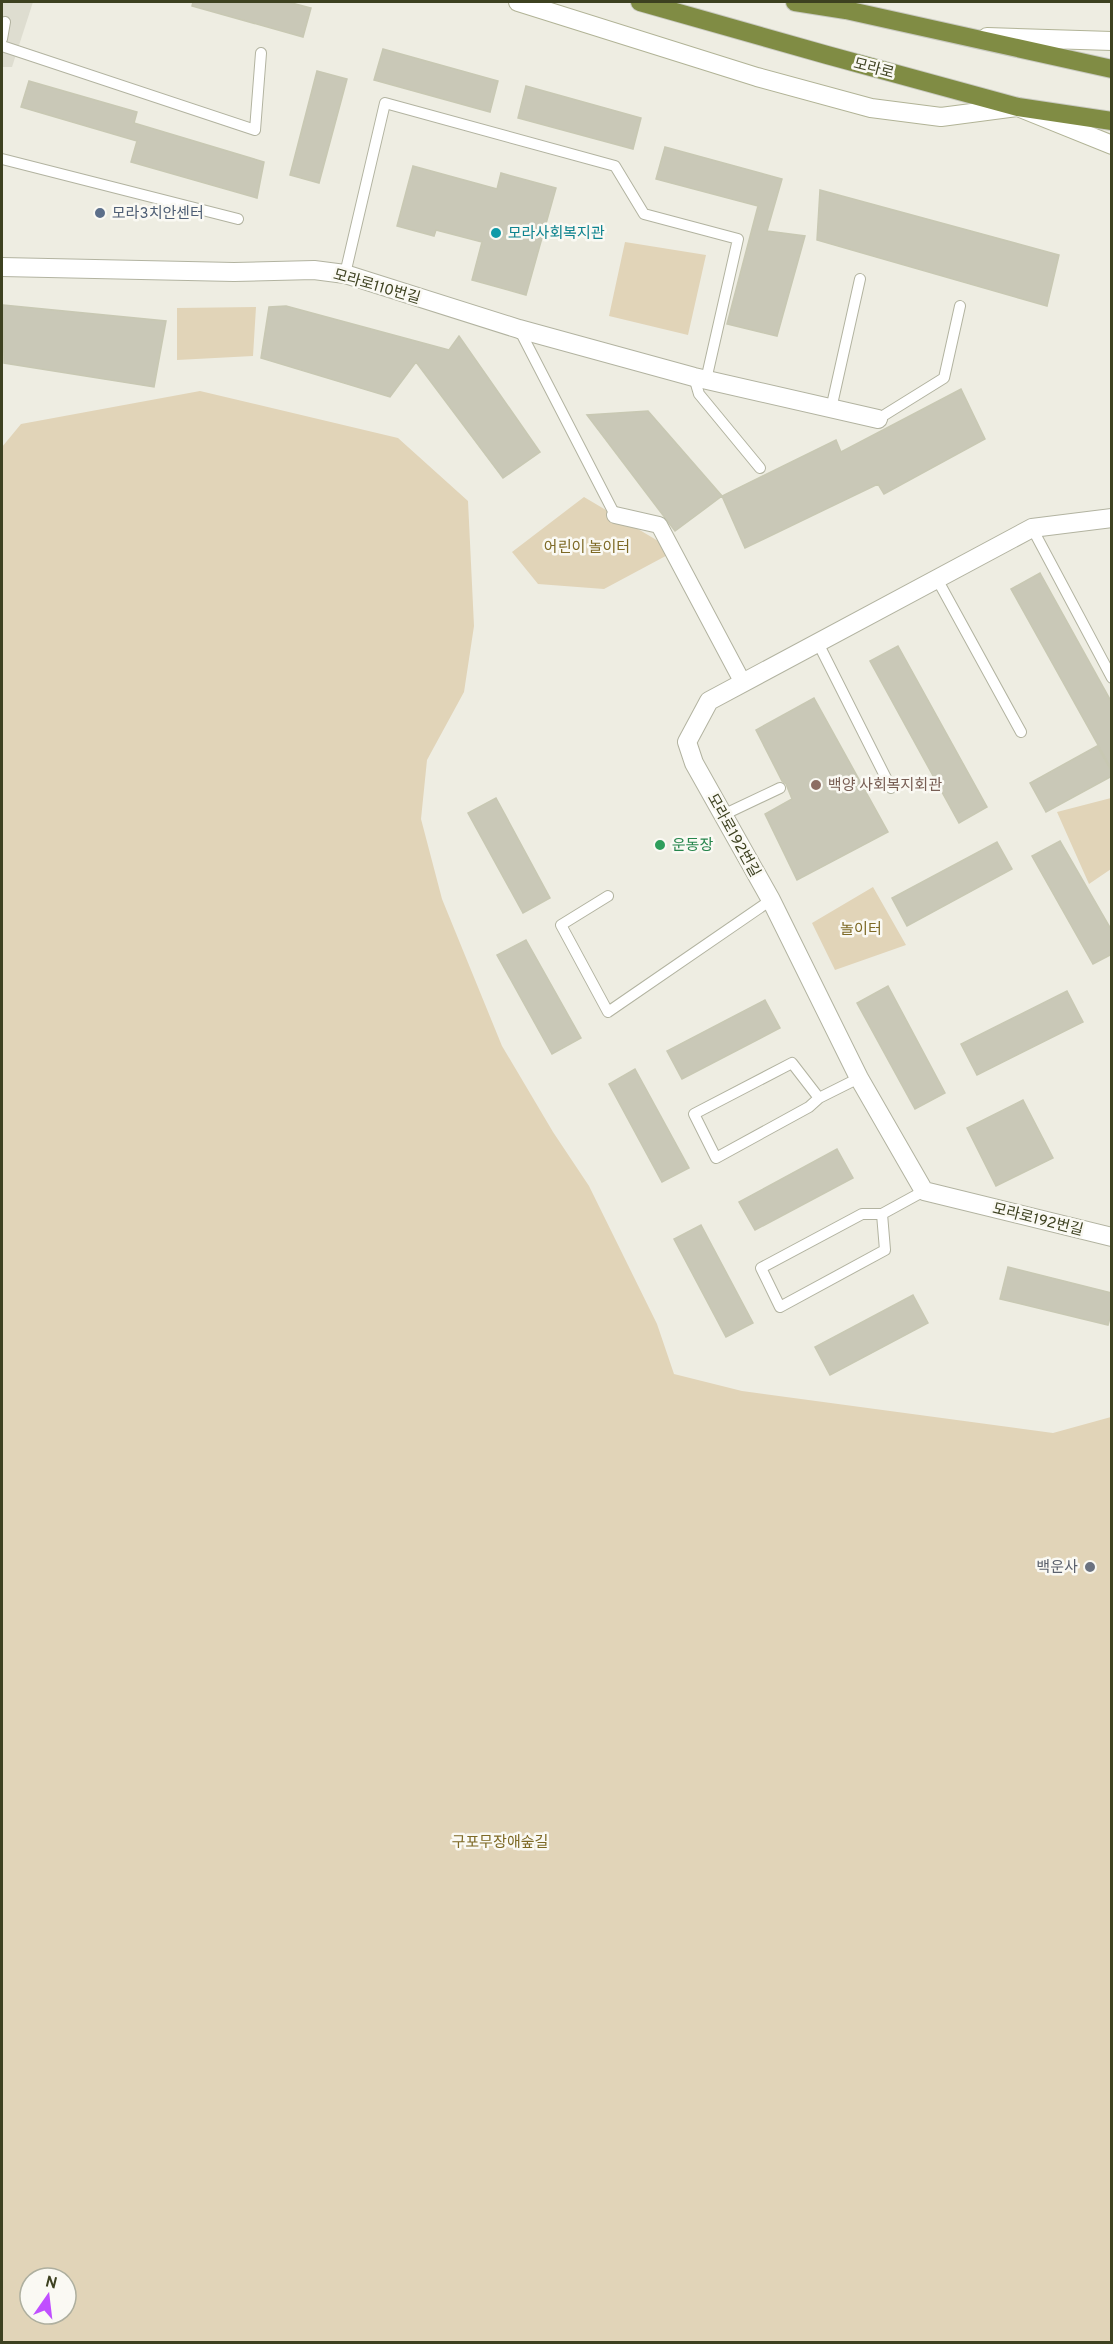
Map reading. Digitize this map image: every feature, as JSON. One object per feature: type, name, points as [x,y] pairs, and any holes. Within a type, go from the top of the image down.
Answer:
[{"type":"highway","name":"모라로","points":[[640,2],[1018,106],[1112,121]]},
{"type":"highway","points":[[795,2],[846,10],[1112,69]]},
{"type":"street","points":[[518,2],[757,76],[871,108],[941,117],[1018,106],[1112,146]]},
{"type":"street","points":[[822,2],[846,10]]},
{"type":"street","points":[[961,36],[1112,40]]},
{"type":"street","name":"모라로110번길","points":[[2,267],[234,272],[314,270],[345,274],[519,329],[700,379],[878,419]]},
{"type":"street","points":[[615,515],[659,525],[743,682]]},
{"type":"street","name":"모라로192번길","points":[[1112,518],[1032,528],[709,701],[687,741],[694,763],[771,900],[859,1078],[924,1191],[1112,1237]]},
{"type":"lane","points":[[2,39],[5,22]]},
{"type":"lane","points":[[2,46],[255,130],[261,53]]},
{"type":"lane","points":[[345,274],[385,103],[615,166],[644,214],[738,239],[700,379],[699,394],[760,468]]},
{"type":"lane","points":[[2,159],[238,219]]},
{"type":"lane","points":[[831,409],[860,279]]},
{"type":"lane","points":[[878,419],[944,378],[960,306]]},
{"type":"lane","points":[[519,329],[615,515]]},
{"type":"lane","points":[[1032,528],[1112,678]]},
{"type":"lane","points":[[937,579],[1021,732]]},
{"type":"lane","points":[[818,643],[891,788]]},
{"type":"lane","points":[[723,815],[780,788]]},
{"type":"lane","points":[[608,896],[561,925],[608,1012],[771,900]]},
{"type":"lane","points":[[819,1098],[792,1063],[694,1114],[717,1158],[809,1107],[819,1098],[859,1078]]},
{"type":"lane","points":[[882,1214],[885,1250],[780,1307],[761,1268],[862,1214],[882,1214],[924,1191]]},
{"type":"shaded area","points":[[2,2],[33,2],[12,67],[2,67]]},
{"type":"green space","points":[[625,242],[706,255],[688,335],[609,316]]},
{"type":"green space","points":[[256,307],[253,356],[177,360],[177,308]]},
{"type":"green space","name":"구포무장애숲길","points":[[200,391],[398,438],[468,501],[474,626],[464,692],[427,760],[421,819],[442,899],[502,1046],[553,1132],[589,1186],[657,1324],[674,1374],[742,1391],[1053,1433],[1111,1417],[1111,2342],[2,2342],[2,447],[21,424]]},
{"type":"green space","name":"어린이 놀이터","points":[[584,497],[675,551],[604,589],[538,584],[512,552]]},
{"type":"green space","points":[[1111,798],[1111,869],[1089,884],[1057,812]]},
{"type":"green space","name":"놀이터","points":[[873,887],[906,945],[835,970],[812,923]]},
{"type":"building","points":[[193,2],[288,2],[311,8],[303,37],[192,6]]},
{"type":"building","points":[[383,49],[498,81],[490,112],[374,80]]},
{"type":"building","points":[[317,71],[347,79],[319,183],[290,175]]},
{"type":"building","points":[[29,81],[137,112],[134,123],[264,162],[257,198],[131,162],[137,141],[21,107]]},
{"type":"building","points":[[526,86],[641,118],[633,149],[518,118]]},
{"type":"building","points":[[665,147],[782,179],[767,231],[805,236],[777,336],[727,324],[758,206],[656,179]]},
{"type":"building","name":"모라사회복지관","points":[[413,166],[497,189],[501,173],[556,188],[526,295],[472,280],[482,242],[436,230],[434,236],[397,226]]},
{"type":"building","points":[[820,190],[1059,255],[1047,306],[817,240]]},
{"type":"building","points":[[3,305],[166,321],[154,387],[4,363]]},
{"type":"building","points":[[286,306],[449,350],[459,336],[540,452],[503,478],[416,362],[390,397],[261,358],[269,307]]},
{"type":"building","points":[[961,389],[985,439],[884,494],[878,484],[745,548],[722,496],[836,440],[841,452]]},
{"type":"building","points":[[648,411],[722,496],[675,531],[587,415]]},
{"type":"building","points":[[1040,573],[1112,703],[1112,770],[1011,589]]},
{"type":"building","points":[[898,646],[987,807],[959,823],[870,661]]},
{"type":"building","points":[[814,698],[888,832],[797,880],[765,814],[792,799],[756,730]]},
{"type":"building","points":[[1097,746],[1112,776],[1046,812],[1030,783]]},
{"type":"building","points":[[496,798],[550,898],[523,913],[468,813]]},
{"type":"building","points":[[1060,841],[1112,931],[1112,954],[1093,964],[1032,856]]},
{"type":"building","points":[[997,842],[1012,869],[907,926],[892,898]]},
{"type":"building","points":[[526,940],[581,1038],[552,1054],[497,955]]},
{"type":"building","points":[[888,986],[945,1093],[915,1109],[857,1003]]},
{"type":"building","points":[[1067,991],[1083,1022],[977,1075],[961,1044]]},
{"type":"building","points":[[765,1000],[780,1028],[682,1079],[667,1051]]},
{"type":"building","points":[[635,1069],[689,1168],[662,1182],[609,1084]]},
{"type":"building","points":[[1023,1100],[1053,1158],[996,1186],[967,1128]]},
{"type":"building","points":[[837,1149],[853,1178],[755,1230],[739,1202]]},
{"type":"building","points":[[701,1225],[753,1323],[726,1337],[674,1239]]},
{"type":"building","points":[[1008,1267],[1112,1293],[1112,1311],[1108,1325],[1000,1299]]},
{"type":"building","points":[[913,1295],[928,1323],[830,1375],[815,1347]]},
{"type":"place","name":"모라3치안센터","points":[[100,213]]},
{"type":"place","name":"모라사회복지관","points":[[496,233]]},
{"type":"place","name":"백양 사회복지회관","points":[[816,785]]},
{"type":"place","name":"운동장","points":[[660,845]]},
{"type":"place","name":"백운사","points":[[1090,1567]]}]
